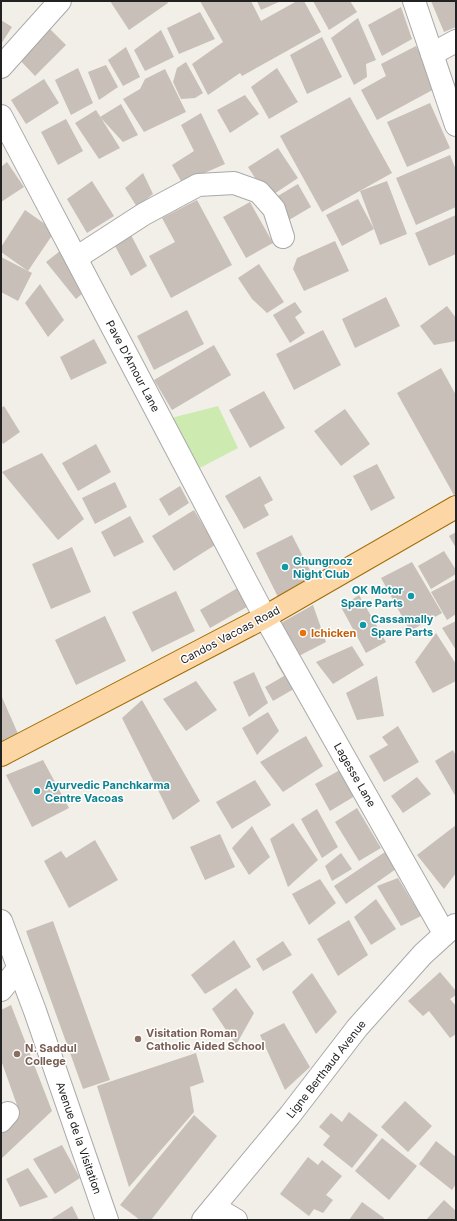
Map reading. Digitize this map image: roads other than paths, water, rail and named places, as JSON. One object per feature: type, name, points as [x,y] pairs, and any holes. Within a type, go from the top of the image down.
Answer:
[{"type":"main road","name":"Candos Vacoas Road","points":[[1,756],[265,617],[456,507]]},
{"type":"street","points":[[1,67],[60,1]]},
{"type":"street","points":[[414,1],[456,125]]},
{"type":"street","points":[[432,54],[456,42]]},
{"type":"street","name":"Pave D'Amour Lane","points":[[1,116],[265,617]]},
{"type":"street","points":[[76,258],[144,214],[198,185],[234,183],[259,192],[274,209],[283,237]]},
{"type":"street","name":"Lagesse Lane","points":[[265,617],[450,928]]},
{"type":"street","name":"Avenue de la Visitation","points":[[1,921],[18,969],[35,1010],[107,1220]]},
{"type":"street","name":"Ligne Berthaud Avenue","points":[[209,1214],[290,1115],[357,1028],[423,954],[450,928]]},
{"type":"street","points":[[1,990],[18,969]]},
{"type":"street","points":[[209,1214],[236,1220]]},
{"type":"place","name":"Ghungrooz Night Club","points":[[285,567]]},
{"type":"place","name":"OK Motor Spare Parts","points":[[411,596]]},
{"type":"place","name":"Cassamally Spare Parts","points":[[363,625]]},
{"type":"place","name":"Ichicken","points":[[303,633]]},
{"type":"place","name":"Ayurvedic Panchkarma Centre Vacoas","points":[[37,791]]},
{"type":"place","name":"Visitation Roman Catholic Aided School","points":[[138,1039]]},
{"type":"place","name":"N. Saddul College","points":[[17,1054]]}]
